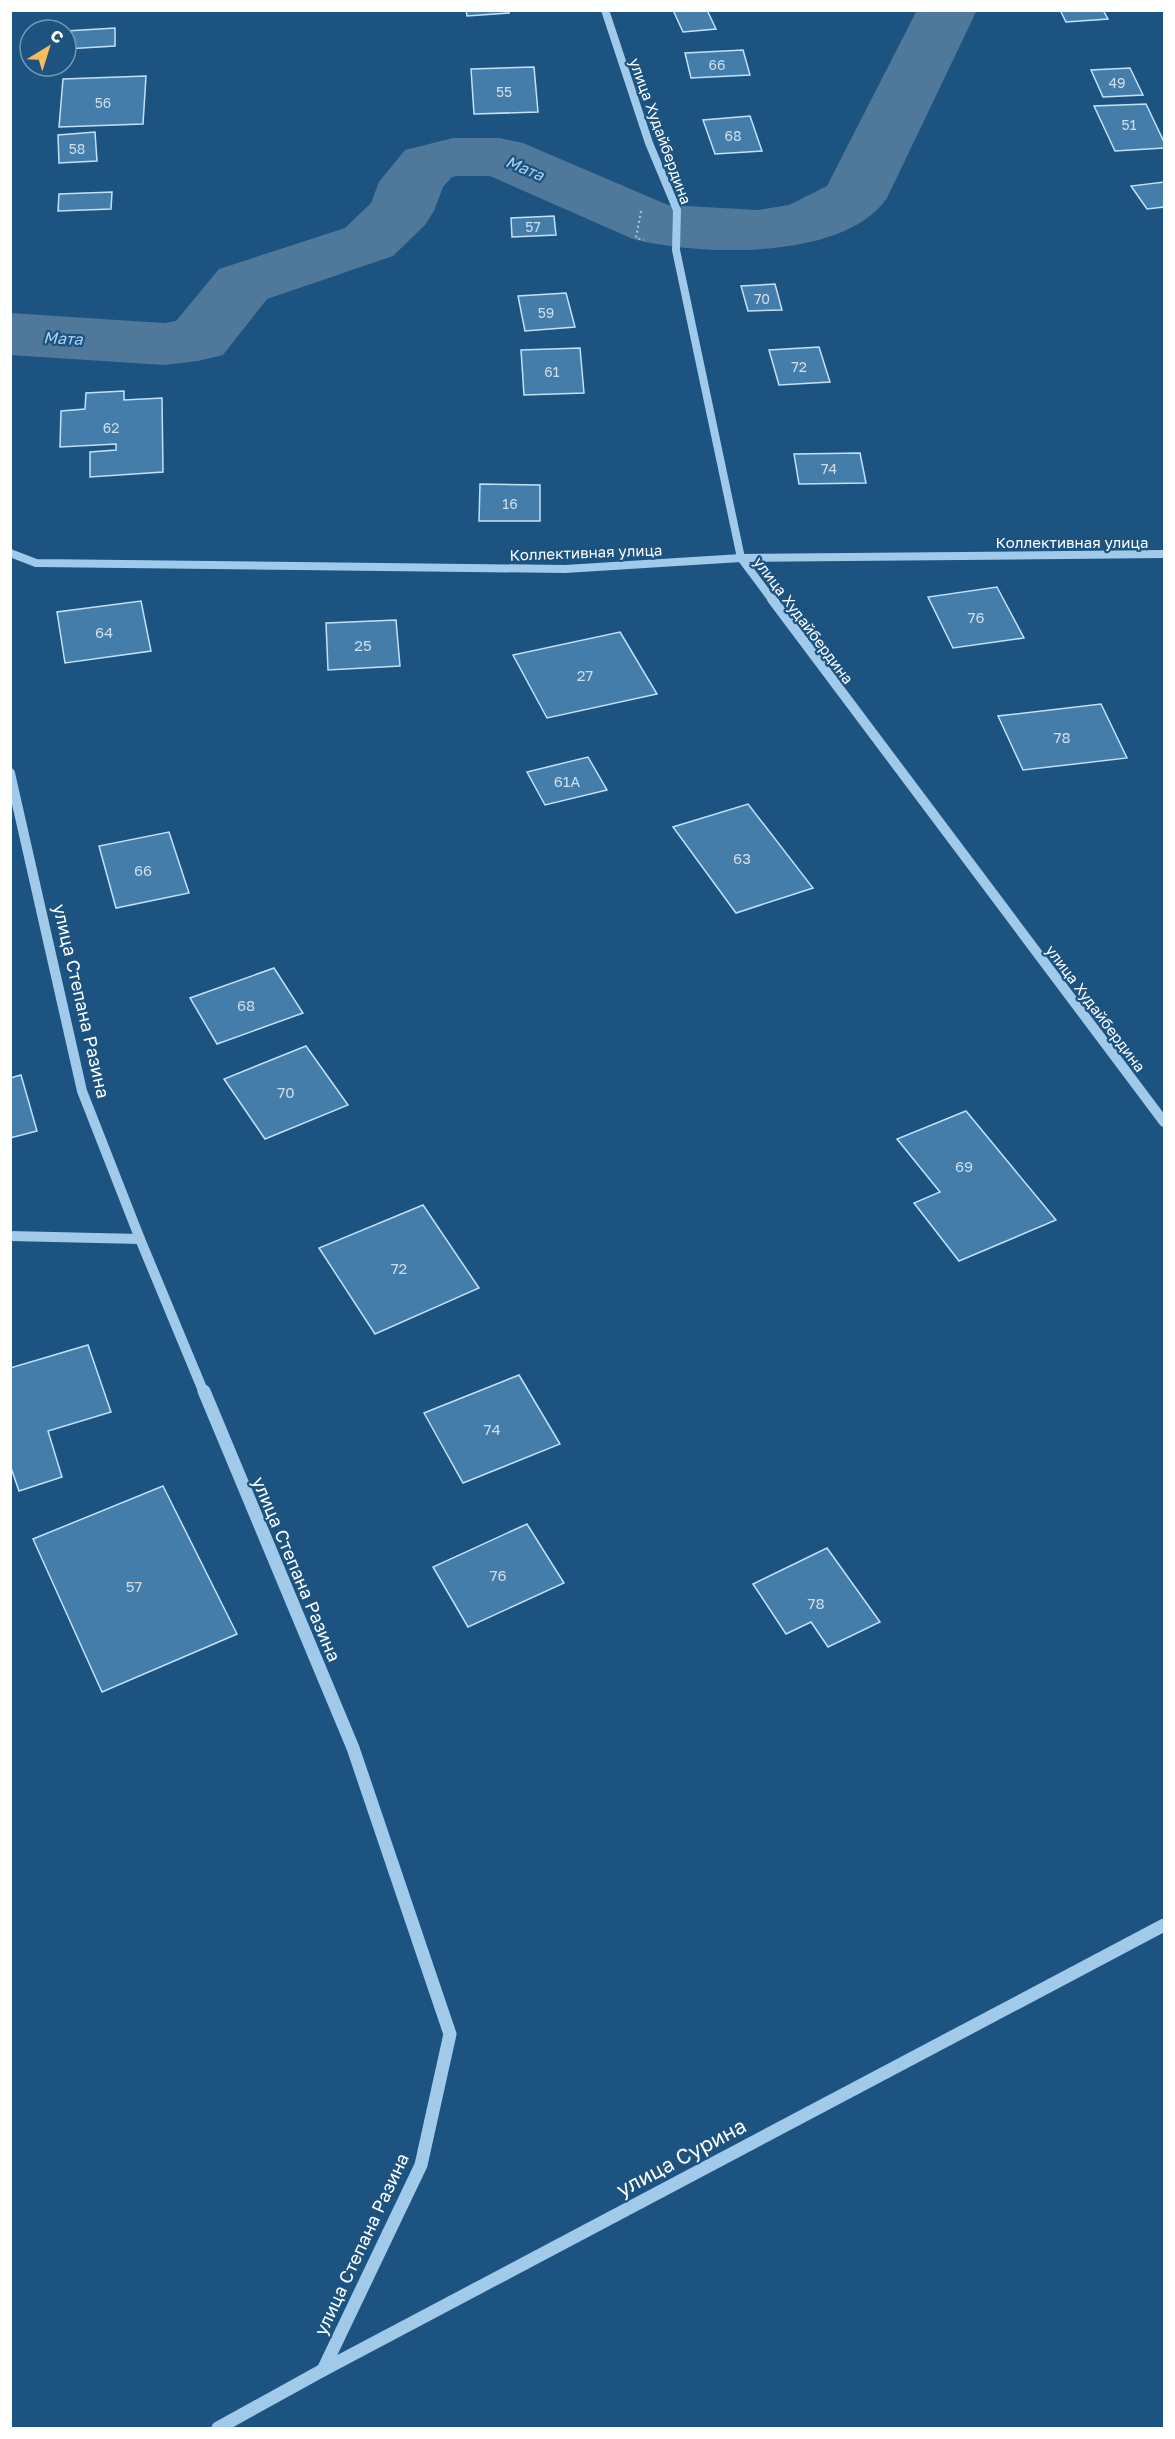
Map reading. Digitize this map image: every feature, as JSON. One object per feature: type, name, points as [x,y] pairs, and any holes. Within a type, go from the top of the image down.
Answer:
[{"type":"street","name":"улица Худайбердина","points":[[605,10],[649,143],[677,210],[676,250],[741,558],[1164,1122]]},
{"type":"street","name":"Коллективная улица","points":[[10,554],[36,563],[565,569],[741,558],[1164,554]]},
{"type":"street","name":"улица Степана Разина","points":[[10,773],[82,1091],[140,1239],[353,1748],[450,2034],[421,2165],[323,2370]]},
{"type":"street","points":[[10,1236],[140,1239]]},
{"type":"street","name":"улица Сурина","points":[[218,2428],[323,2370],[1164,1925]]},
{"type":"building","points":[[466,10],[509,10],[509,13],[467,16]]},
{"type":"building","points":[[673,10],[707,10],[716,29],[683,32]]},
{"type":"building","points":[[1060,10],[1103,10],[1108,19],[1066,22]]},
{"type":"building","points":[[115,28],[115,46],[78,48],[78,30]]},
{"type":"building","points":[[743,50],[750,75],[691,78],[685,53]]},
{"type":"building","points":[[534,67],[538,112],[474,114],[471,69]]},
{"type":"building","points":[[1130,68],[1143,95],[1103,97],[1091,70]]},
{"type":"building","points":[[146,76],[143,124],[59,127],[63,79]]},
{"type":"building","points":[[1146,104],[1164,142],[1164,148],[1115,151],[1094,106]]},
{"type":"building","points":[[750,116],[762,151],[715,154],[703,120]]},
{"type":"building","points":[[95,132],[97,161],[59,163],[58,135]]},
{"type":"building","points":[[1164,182],[1164,207],[1147,209],[1131,186]]},
{"type":"building","points":[[112,192],[111,209],[58,211],[59,194]]},
{"type":"building","points":[[554,216],[556,235],[512,237],[511,218]]},
{"type":"building","points":[[775,284],[782,310],[748,311],[741,286]]},
{"type":"building","points":[[566,293],[575,327],[525,331],[518,296]]},
{"type":"building","points":[[819,347],[830,382],[779,385],[769,350]]},
{"type":"building","points":[[580,348],[584,393],[524,395],[521,350]]},
{"type":"building","points":[[124,391],[124,400],[162,398],[163,472],[90,477],[90,452],[116,450],[116,444],[60,447],[61,411],[85,409],[86,393]]},
{"type":"building","points":[[860,453],[866,483],[799,484],[794,454]]},
{"type":"building","points":[[480,484],[540,485],[540,521],[479,521]]},
{"type":"building","points":[[997,587],[1024,638],[953,648],[928,597]]},
{"type":"building","points":[[141,601],[151,651],[65,663],[57,612]]},
{"type":"building","points":[[396,620],[400,666],[328,670],[326,623]]},
{"type":"building","points":[[620,632],[657,694],[547,718],[513,655]]},
{"type":"building","points":[[1101,704],[1127,758],[1023,770],[998,716]]},
{"type":"building","points":[[588,757],[607,790],[545,805],[527,772]]},
{"type":"building","points":[[748,804],[813,888],[736,913],[673,827]]},
{"type":"building","points":[[169,832],[189,893],[116,908],[99,846]]},
{"type":"building","points":[[274,968],[303,1013],[217,1044],[190,998]]},
{"type":"building","points":[[306,1046],[348,1105],[265,1139],[224,1079]]},
{"type":"building","points":[[21,1075],[37,1131],[10,1138],[10,1078]]},
{"type":"building","points":[[966,1111],[1056,1220],[959,1261],[914,1203],[940,1192],[897,1139]]},
{"type":"building","points":[[423,1205],[479,1288],[375,1334],[319,1248]]},
{"type":"building","points":[[88,1345],[111,1412],[48,1431],[62,1477],[19,1491],[10,1465],[10,1368]]},
{"type":"building","points":[[519,1375],[560,1444],[463,1483],[424,1413]]},
{"type":"building","points":[[163,1486],[237,1634],[102,1692],[33,1539]]},
{"type":"building","points":[[527,1524],[564,1583],[468,1627],[433,1567]]},
{"type":"building","points":[[827,1548],[880,1622],[828,1647],[811,1622],[786,1634],[753,1584]]},
{"type":"waterway","name":"Мата","points":[[10,334],[164,344],[198,340],[243,284],[369,242],[401,211],[412,182],[428,164],[453,157],[500,157],[657,225],[758,230],[806,223],[854,198],[947,10]]}]
